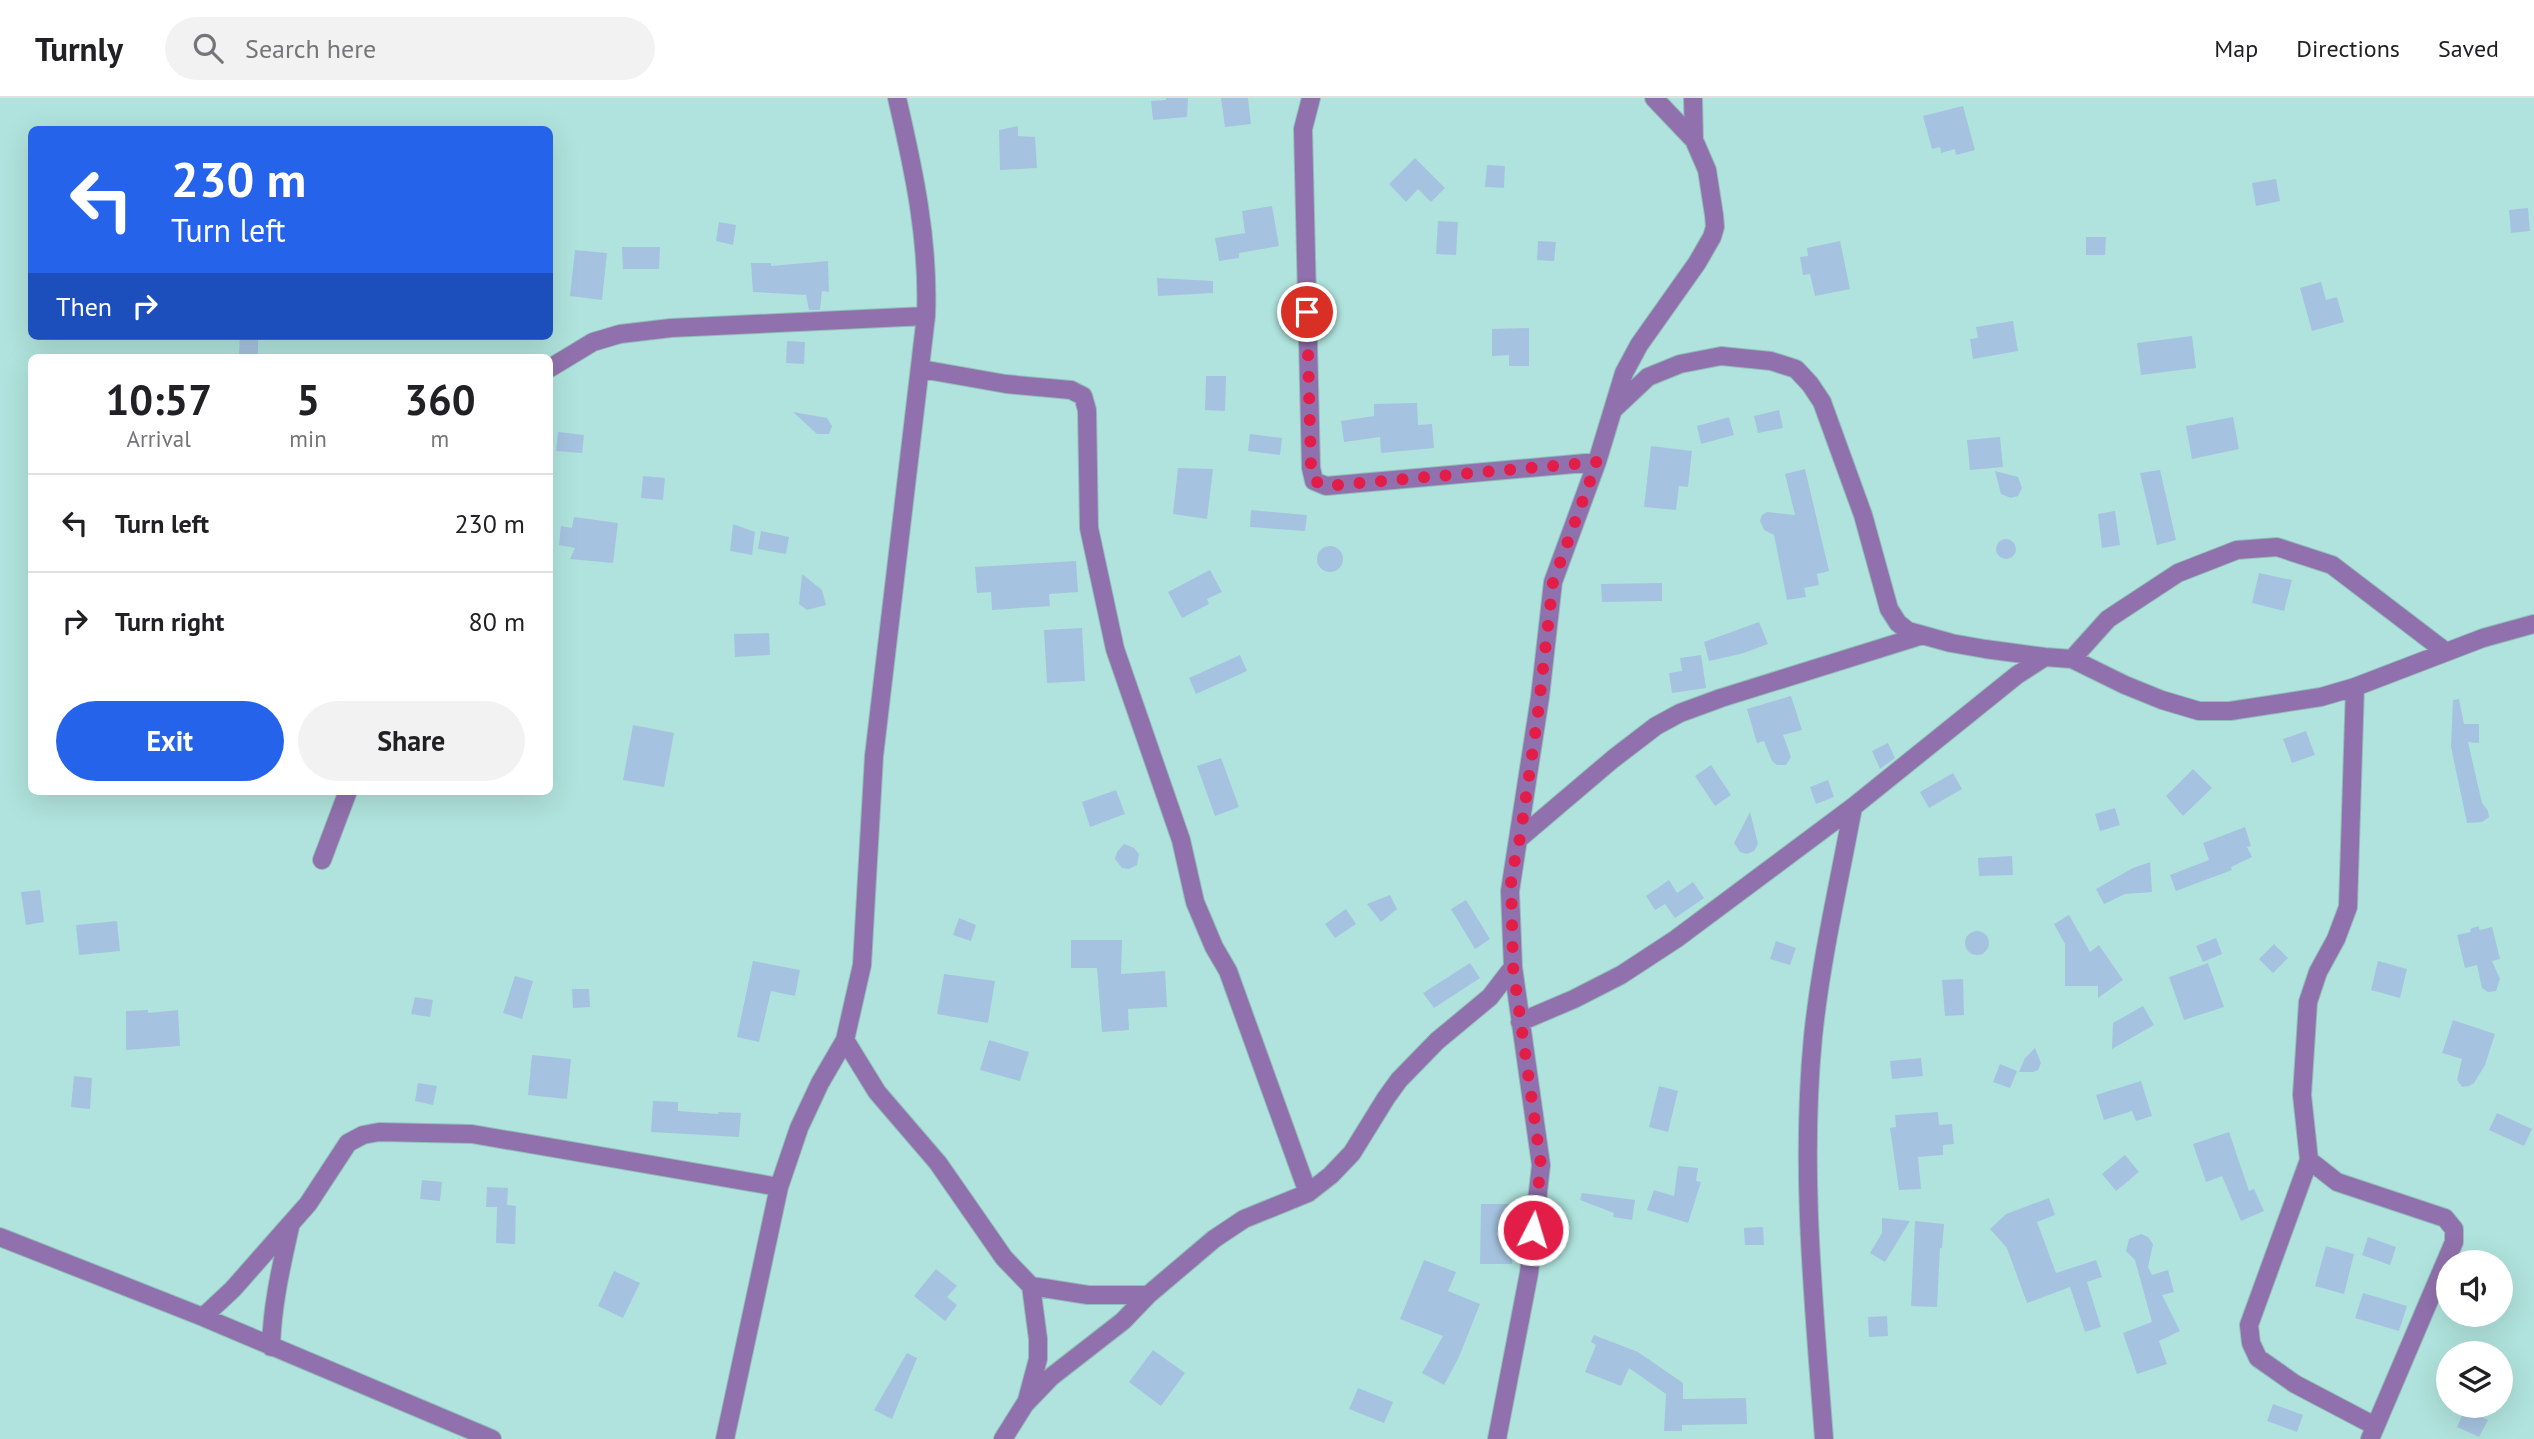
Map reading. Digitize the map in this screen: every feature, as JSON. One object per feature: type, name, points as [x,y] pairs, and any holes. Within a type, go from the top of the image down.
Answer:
[{"type":"street","points":[[725,1439],[779,1187],[799,1128],[820,1083],[845,1040],[862,965],[874,756],[926,316],[926,251],[897,98]]},
{"type":"street","points":[[1311,98],[1303,129],[1311,468],[1314,481],[1326,486],[1597,462]]},
{"type":"street","points":[[1497,1439],[1529,1273],[1541,1165],[1513,967],[1511,877],[1520,838],[1553,582],[1597,462],[1624,373],[1639,345],[1697,263],[1715,227],[1707,170],[1694,140],[1654,98]]},
{"type":"street","points":[[1693,98],[1694,140]]},
{"type":"street","points":[[553,366],[593,342],[620,334],[680,327],[926,316]]},
{"type":"street","points":[[1614,409],[1648,377],[1680,364],[1721,356],[1770,361],[1796,369],[1810,383],[1822,402],[1863,515],[1889,609],[1908,631],[1951,643],[2072,659],[2150,695],[2199,711],[2230,710],[2308,699],[2355,687],[2483,638],[2534,624]]},
{"type":"street","points":[[921,369],[1006,384],[1061,388],[1083,396],[1087,410],[1089,528],[1115,649],[1181,840],[1195,902],[1214,947],[1228,971],[1308,1193]]},
{"type":"street","points":[[2072,659],[2108,619],[2178,573],[2237,550],[2277,547],[2332,565],[2446,652]]},
{"type":"street","points":[[1520,838],[1613,759],[1656,726],[1680,713],[1923,635]]},
{"type":"street","points":[[1520,1022],[1621,975],[1734,897],[1853,807],[2017,675],[2045,657]]},
{"type":"street","points":[[2309,1160],[2337,1182],[2445,1217],[2454,1229],[2454,1242],[2372,1432],[2258,1358],[2251,1343],[2249,1325],[2309,1160],[2302,1095],[2308,1002],[2318,972],[2336,939],[2348,907],[2355,687]]},
{"type":"street","points":[[322,860],[346,795]]},
{"type":"street","points":[[1824,1439],[1807,1203],[1810,1091],[1813,1037],[1820,986],[1853,807]]},
{"type":"street","points":[[1003,1439],[1026,1404],[1052,1377],[1123,1321],[1148,1295],[1214,1239],[1244,1219],[1308,1193],[1332,1175],[1352,1153],[1399,1080],[1437,1041],[1490,997],[1513,967]]},
{"type":"street","points":[[845,1040],[877,1092],[938,1163],[1004,1258],[1031,1286],[1038,1359],[1026,1404]]},
{"type":"street","points":[[203,1317],[233,1289],[308,1205],[348,1143],[363,1135],[379,1132],[472,1134],[779,1187]]},
{"type":"street","points":[[271,1346],[271,1324],[290,1224]]},
{"type":"street","points":[[0,1237],[203,1317],[492,1439]]},
{"type":"street","points":[[1031,1286],[1088,1295],[1148,1295]]},
{"type":"building","points":[[1188,98],[1187,117],[1153,120],[1151,101]]},
{"type":"building","points":[[1221,98],[1248,98],[1251,124],[1225,127]]},
{"type":"building","points":[[1963,106],[1975,150],[1956,155],[1955,149],[1941,153],[1940,147],[1932,149],[1923,116]]},
{"type":"building","points":[[1018,126],[1018,136],[1035,137],[1037,168],[1000,170],[999,130]]},
{"type":"building","points":[[1415,158],[1445,188],[1431,202],[1418,189],[1406,202],[1389,184]]},
{"type":"building","points":[[1487,165],[1505,166],[1504,188],[1485,187]]},
{"type":"building","points":[[2276,179],[2280,201],[2256,206],[2252,183]]},
{"type":"building","points":[[1272,206],[1279,246],[1239,253],[1239,258],[1219,261],[1215,238],[1245,233],[1242,211]]},
{"type":"building","points":[[2528,208],[2530,231],[2511,233],[2509,210]]},
{"type":"building","points":[[1438,221],[1458,222],[1456,255],[1436,254]]},
{"type":"building","points":[[719,222],[736,225],[733,245],[716,241]]},
{"type":"building","points":[[2086,237],[2106,237],[2105,255],[2086,255]]},
{"type":"building","points":[[1538,241],[1556,242],[1554,261],[1537,260]]},
{"type":"building","points":[[1840,241],[1850,289],[1815,296],[1810,274],[1803,275],[1800,257],[1808,256],[1807,248]]},
{"type":"building","points":[[622,247],[660,247],[659,269],[623,269]]},
{"type":"building","points":[[575,250],[607,253],[602,300],[570,296]]},
{"type":"building","points":[[828,261],[829,292],[822,291],[820,310],[809,310],[806,295],[753,292],[751,263],[771,263],[771,266]]},
{"type":"building","points":[[1157,278],[1213,281],[1213,293],[1158,296]]},
{"type":"building","points":[[2321,282],[2326,300],[2337,297],[2344,322],[2312,331],[2300,288]]},
{"type":"building","points":[[2013,321],[2018,351],[1973,359],[1970,339],[1978,338],[1976,327]]},
{"type":"building","points":[[1529,328],[1529,366],[1509,366],[1509,355],[1492,356],[1492,329]]},
{"type":"building","points":[[2192,336],[2196,368],[2141,375],[2137,343]]},
{"type":"building","points":[[240,340],[258,340],[258,354],[239,354]]},
{"type":"building","points":[[787,341],[805,342],[804,364],[786,363]]},
{"type":"building","points":[[1206,376],[1226,376],[1225,411],[1205,410]]},
{"type":"building","points":[[1417,403],[1418,425],[1432,424],[1434,448],[1381,453],[1380,437],[1344,442],[1341,421],[1374,416],[1374,404]]},
{"type":"building","points":[[1779,410],[1783,428],[1758,433],[1754,416]]},
{"type":"building","points":[[793,412],[827,418],[832,426],[829,434],[817,434]]},
{"type":"building","points":[[1729,417],[1734,435],[1701,444],[1697,426]]},
{"type":"building","points":[[2233,417],[2239,449],[2192,459],[2186,426]]},
{"type":"building","points":[[558,432],[584,435],[582,453],[556,451]]},
{"type":"building","points":[[1250,434],[1282,438],[1280,455],[1248,451]]},
{"type":"building","points":[[2000,437],[2003,467],[1970,470],[1967,440]]},
{"type":"building","points":[[1651,446],[1692,451],[1688,487],[1679,486],[1676,510],[1644,507]]},
{"type":"building","points":[[1178,468],[1213,469],[1207,519],[1173,514]]},
{"type":"building","points":[[1805,469],[1829,571],[1817,574],[1819,585],[1804,588],[1806,597],[1787,600],[1774,535],[1764,530],[1760,521],[1762,515],[1767,512],[1795,515],[1785,474]]},
{"type":"building","points":[[2160,470],[2176,540],[2157,545],[2140,473]]},
{"type":"building","points":[[1995,471],[2018,477],[2022,488],[2018,496],[2011,498],[2001,494]]},
{"type":"building","points":[[643,476],[665,478],[663,500],[641,498]]},
{"type":"building","points":[[1251,510],[1307,515],[1305,531],[1250,527]]},
{"type":"building","points":[[2115,511],[2120,545],[2102,548],[2098,514]]},
{"type":"building","points":[[574,517],[618,523],[613,563],[570,559],[575,548],[559,545],[561,526],[572,528]]},
{"type":"building","points":[[733,524],[755,532],[752,555],[730,551]]},
{"type":"building","points":[[761,531],[789,537],[786,554],[758,549]]},
{"type":"building","points":[[2006,539],[2013,542],[2016,549],[2013,556],[2006,559],[1999,556],[1996,549],[1999,542]]},
{"type":"building","points":[[1330,546],[1339,550],[1343,559],[1339,568],[1330,572],[1321,568],[1317,559],[1321,550]]},
{"type":"building","points":[[1076,561],[1078,592],[1049,594],[1050,606],[992,610],[991,592],[977,593],[975,567]]},
{"type":"building","points":[[1210,570],[1222,592],[1207,599],[1209,604],[1182,618],[1168,592]]},
{"type":"building","points":[[2259,573],[2292,580],[2284,611],[2252,603]]},
{"type":"building","points":[[802,574],[822,590],[826,605],[807,610],[799,604]]},
{"type":"building","points":[[1662,583],[1662,601],[1602,602],[1601,584]]},
{"type":"building","points":[[1759,622],[1768,644],[1709,661],[1704,642]]},
{"type":"building","points":[[1082,628],[1085,681],[1047,683],[1044,630]]},
{"type":"building","points":[[769,633],[770,655],[735,657],[734,634]]},
{"type":"building","points":[[1240,655],[1247,671],[1196,694],[1189,678]]},
{"type":"building","points":[[1701,655],[1706,688],[1672,693],[1669,673],[1682,671],[1680,658]]},
{"type":"building","points":[[1791,696],[1802,730],[1783,735],[1791,757],[1786,765],[1777,765],[1772,761],[1764,741],[1757,743],[1747,709]]},
{"type":"building","points":[[2459,699],[2464,724],[2479,724],[2479,743],[2468,742],[2482,803],[2488,811],[2489,817],[2482,822],[2467,823],[2451,747],[2453,700]]},
{"type":"building","points":[[633,725],[674,733],[664,787],[623,780]]},
{"type":"building","points":[[2306,731],[2315,755],[2292,763],[2283,739]]},
{"type":"building","points":[[1888,743],[1895,758],[1880,769],[1872,751]]},
{"type":"building","points":[[1221,758],[1239,807],[1215,816],[1197,766]]},
{"type":"building","points":[[1711,765],[1731,795],[1715,806],[1695,776]]},
{"type":"building","points":[[2193,769],[2212,788],[2183,816],[2166,796]]},
{"type":"building","points":[[1953,773],[1962,789],[1929,808],[1920,792]]},
{"type":"building","points":[[1828,780],[1834,797],[1816,804],[1810,787]]},
{"type":"building","points":[[1116,790],[1125,814],[1090,827],[1082,802]]},
{"type":"building","points":[[2115,808],[2120,825],[2100,831],[2095,814]]},
{"type":"building","points":[[1750,812],[1758,844],[1754,851],[1747,854],[1740,852],[1734,843]]},
{"type":"building","points":[[2245,827],[2251,846],[2247,847],[2252,857],[2231,867],[2232,870],[2176,891],[2170,875],[2209,860],[2203,843]]},
{"type":"building","points":[[1124,844],[1134,848],[1139,854],[1137,865],[1129,869],[1122,868],[1115,859]]},
{"type":"building","points":[[2012,856],[2013,875],[1979,876],[1978,858]]},
{"type":"building","points":[[2150,862],[2152,892],[2125,894],[2104,904],[2096,889],[2133,868]]},
{"type":"building","points":[[1669,880],[1677,893],[1693,882],[1704,898],[1675,918],[1665,904],[1655,910],[1646,896]]},
{"type":"building","points":[[40,890],[44,922],[26,925],[21,892]]},
{"type":"building","points":[[1390,895],[1397,909],[1381,922],[1367,904]]},
{"type":"building","points":[[1466,900],[1490,939],[1475,949],[1451,909]]},
{"type":"building","points":[[1346,909],[1356,924],[1335,938],[1325,924]]},
{"type":"building","points":[[2069,915],[2090,952],[2099,945],[2123,980],[2098,998],[2098,986],[2065,986],[2065,944],[2054,924]]},
{"type":"building","points":[[959,918],[976,925],[971,941],[953,935]]},
{"type":"building","points":[[117,921],[120,951],[79,955],[76,925]]},
{"type":"building","points":[[2478,926],[2480,930],[2492,927],[2500,959],[2492,961],[2500,979],[2496,991],[2488,992],[2482,988],[2477,965],[2465,968],[2457,935],[2471,932],[2470,929]]},
{"type":"building","points":[[1977,931],[1988,938],[1989,943],[1982,954],[1977,955],[1966,948],[1965,943],[1972,932]]},
{"type":"building","points":[[2216,938],[2222,954],[2203,962],[2196,946]]},
{"type":"building","points":[[1071,940],[1122,940],[1121,974],[1165,971],[1167,1007],[1128,1009],[1129,1030],[1102,1032],[1097,968],[1071,968]]},
{"type":"building","points":[[1776,941],[1796,948],[1790,965],[1770,959]]},
{"type":"building","points":[[2274,944],[2288,958],[2273,973],[2259,959]]},
{"type":"building","points":[[753,961],[800,970],[795,996],[771,991],[759,1042],[737,1037]]},
{"type":"building","points":[[2378,961],[2407,969],[2400,998],[2371,990]]},
{"type":"building","points":[[1470,963],[1480,978],[1434,1008],[1423,993]]},
{"type":"building","points":[[2208,963],[2224,1007],[2184,1020],[2169,977]]},
{"type":"building","points":[[944,974],[995,981],[988,1023],[937,1014]]},
{"type":"building","points":[[515,976],[533,981],[522,1019],[503,1013]]},
{"type":"building","points":[[1963,979],[1964,1015],[1945,1016],[1942,980]]},
{"type":"building","points":[[572,989],[589,989],[590,1007],[573,1008]]},
{"type":"building","points":[[415,997],[433,1000],[430,1017],[411,1014]]},
{"type":"building","points":[[2143,1006],[2154,1025],[2112,1049],[2113,1023]]},
{"type":"building","points":[[148,1010],[148,1013],[178,1010],[180,1046],[126,1050],[126,1011]]},
{"type":"building","points":[[2453,1020],[2495,1034],[2485,1065],[2474,1083],[2469,1086],[2462,1087],[2457,1080],[2462,1059],[2442,1053]]},
{"type":"building","points":[[989,1040],[1029,1052],[1020,1081],[980,1070]]},
{"type":"building","points":[[2035,1048],[2041,1063],[2038,1070],[2019,1072],[2025,1058]]},
{"type":"building","points":[[532,1055],[571,1059],[567,1099],[528,1095]]},
{"type":"building","points":[[1921,1058],[1923,1076],[1892,1079],[1890,1061]]},
{"type":"building","points":[[2000,1064],[2017,1071],[2010,1088],[1993,1082]]},
{"type":"building","points":[[74,1076],[92,1078],[90,1109],[71,1107]]},
{"type":"building","points":[[2141,1081],[2152,1116],[2136,1121],[2132,1111],[2104,1120],[2096,1095]]},
{"type":"building","points":[[418,1083],[437,1086],[433,1105],[415,1101]]},
{"type":"building","points":[[1659,1086],[1678,1091],[1668,1132],[1649,1127]]},
{"type":"building","points":[[653,1101],[678,1102],[678,1111],[741,1113],[739,1137],[651,1132]]},
{"type":"building","points":[[1938,1112],[1939,1125],[1952,1124],[1954,1144],[1943,1145],[1943,1155],[1918,1157],[1921,1189],[1899,1190],[1890,1128],[1896,1127],[1895,1115]]},
{"type":"building","points":[[2497,1113],[2532,1129],[2524,1146],[2489,1130]]},
{"type":"building","points":[[2229,1132],[2249,1191],[2254,1189],[2264,1211],[2241,1221],[2222,1176],[2206,1182],[2193,1144]]},
{"type":"building","points":[[2125,1155],[2139,1172],[2116,1191],[2102,1174]]},
{"type":"building","points":[[1678,1166],[1698,1168],[1696,1181],[1701,1182],[1688,1223],[1647,1210],[1654,1190],[1674,1196]]},
{"type":"building","points":[[422,1180],[442,1182],[440,1201],[420,1199]]},
{"type":"building","points":[[487,1187],[508,1188],[507,1205],[516,1206],[515,1244],[496,1243],[497,1207],[486,1207]]},
{"type":"building","points":[[1582,1193],[1635,1200],[1632,1220],[1613,1217],[1614,1213],[1580,1200]]},
{"type":"building","points":[[2049,1198],[2055,1215],[2037,1222],[2056,1273],[2096,1260],[2102,1277],[2087,1282],[2101,1327],[2085,1332],[2070,1287],[2027,1303],[2007,1248],[1990,1229],[2006,1214]]},
{"type":"building","points":[[1481,1204],[1513,1204],[1512,1264],[1480,1264]]},
{"type":"building","points":[[1882,1218],[1910,1221],[1885,1262],[1870,1253],[1882,1233]]},
{"type":"building","points":[[1915,1221],[1944,1224],[1937,1307],[1911,1306]]},
{"type":"building","points":[[1763,1227],[1764,1245],[1745,1245],[1744,1228]]},
{"type":"building","points":[[2141,1234],[2148,1237],[2153,1244],[2148,1267],[2152,1275],[2168,1270],[2174,1292],[2162,1295],[2180,1331],[2159,1341],[2167,1364],[2137,1374],[2123,1333],[2152,1322],[2135,1260],[2126,1251],[2129,1239]]},
{"type":"building","points":[[2368,1237],[2396,1247],[2390,1265],[2362,1255]]},
{"type":"building","points":[[2326,1246],[2354,1254],[2344,1294],[2315,1286]]},
{"type":"building","points":[[1424,1260],[1456,1272],[1448,1291],[1480,1304],[1459,1357],[1444,1385],[1422,1373],[1443,1336],[1400,1319]]},
{"type":"building","points":[[936,1269],[957,1286],[947,1297],[957,1305],[945,1321],[914,1296]]},
{"type":"building","points":[[614,1271],[640,1283],[623,1318],[598,1306]]},
{"type":"building","points":[[2363,1293],[2407,1306],[2399,1331],[2355,1318]]},
{"type":"building","points":[[1887,1316],[1888,1336],[1869,1337],[1868,1317]]},
{"type":"building","points":[[1594,1335],[1638,1352],[1683,1383],[1683,1399],[1746,1398],[1747,1424],[1682,1425],[1682,1431],[1664,1431],[1666,1394],[1629,1368],[1621,1386],[1585,1372],[1596,1345],[1591,1342]]},
{"type":"building","points":[[1153,1350],[1185,1373],[1161,1406],[1129,1382]]},
{"type":"building","points":[[907,1353],[917,1358],[892,1419],[874,1410]]},
{"type":"building","points":[[1358,1388],[1393,1402],[1384,1423],[1349,1409]]},
{"type":"building","points":[[2273,1404],[2303,1415],[2297,1432],[2267,1421]]},
{"type":"building","points":[[2461,1418],[2488,1420],[2479,1437],[2457,1427]]},
{"type":"route","points":[[1307,312],[1311,468],[1314,481],[1326,486],[1597,462],[1553,582],[1537,721],[1520,838],[1511,877],[1513,967],[1541,1165],[1533,1230]]}]
